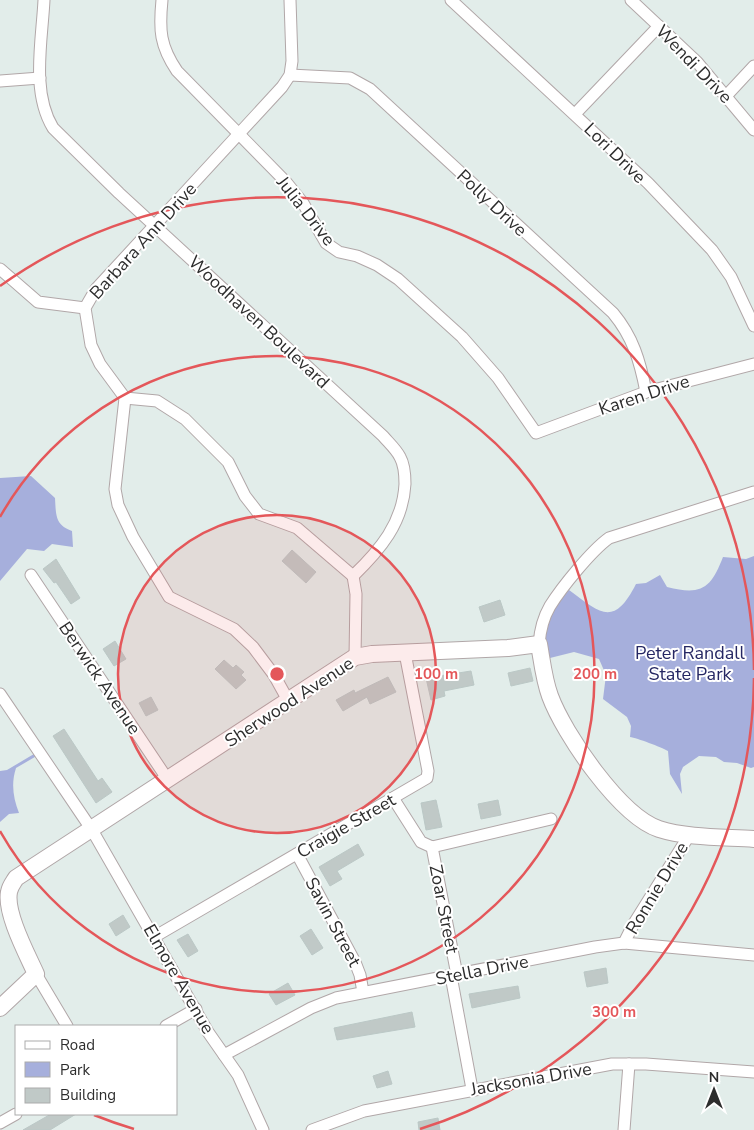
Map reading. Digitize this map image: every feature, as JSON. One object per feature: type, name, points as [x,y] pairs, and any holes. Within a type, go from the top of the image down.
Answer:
[{"type":"street","name":"Woodhaven Boulevard","points":[[44,0],[40,78],[41,100],[46,117],[53,128],[155,226],[383,436],[401,457],[405,476],[404,500],[396,523],[386,541],[353,576]]},
{"type":"street","name":"Julia Drive","points":[[162,0],[161,39],[165,54],[177,71],[286,182],[303,203],[326,243],[339,252],[357,256],[398,278],[462,337],[498,378],[536,433]]},
{"type":"street","points":[[290,0],[290,75]]},
{"type":"street","name":"Lori Drive","points":[[451,0],[648,183],[712,250],[731,277],[754,326]]},
{"type":"street","name":"Wendi Drive","points":[[631,0],[660,26],[726,95],[754,130]]},
{"type":"street","points":[[575,114],[660,26]]},
{"type":"street","points":[[726,95],[754,66]]},
{"type":"street","name":"Barbara Ann Drive","points":[[125,398],[100,364],[91,345],[85,308],[96,289],[282,88],[290,75]]},
{"type":"street","name":"Polly Drive","points":[[290,75],[350,78],[370,89],[613,313],[626,328],[633,341],[641,365],[646,392]]},
{"type":"street","points":[[0,81],[40,78]]},
{"type":"street","points":[[0,269],[38,302],[85,308]]},
{"type":"street","name":"Karen Drive","points":[[536,433],[646,392],[754,364]]},
{"type":"street","points":[[289,702],[274,675],[253,647],[234,629],[169,597],[133,537],[118,505],[115,489],[125,398],[157,401],[185,419],[228,462],[245,496],[259,514],[298,528],[353,576],[356,594],[355,657]]},
{"type":"street","points":[[754,492],[609,538],[597,547],[550,606],[541,626],[538,644],[550,696],[589,764],[638,817],[660,829],[690,834],[754,839]]},
{"type":"street","name":"Berwick Avenue","points":[[31,575],[168,780]]},
{"type":"street","name":"Sherwood Avenue","points":[[36,974],[13,917],[8,894],[16,878],[289,702],[355,657],[508,648],[538,644]]},
{"type":"street","name":"Craigie Street","points":[[154,937],[427,778],[428,771],[404,653]]},
{"type":"street","name":"Elmore Avenue","points":[[0,694],[92,830],[196,1009],[238,1074],[264,1130]]},
{"type":"street","name":"Zoar Street","points":[[392,798],[421,842],[432,847],[472,1089]]},
{"type":"street","points":[[432,847],[551,819]]},
{"type":"street","name":"Ronnie Drive","points":[[624,944],[633,925],[690,834]]},
{"type":"street","name":"Savin Street","points":[[296,854],[355,962],[363,992]]},
{"type":"street","name":"Stella Drive","points":[[224,1055],[320,1004],[363,992],[454,976],[595,947],[624,944],[754,955]]},
{"type":"street","points":[[0,1008],[36,974],[66,1025]]},
{"type":"street","points":[[168,1025],[196,1009]]},
{"type":"street","points":[[624,1130],[629,1064]]},
{"type":"street","name":"Jacksonia Drive","points":[[312,1130],[364,1111],[579,1069],[629,1064],[754,1072]]},
{"type":"street","points":[[0,1123],[15,1115]]},
{"type":"green space","points":[[31,476],[55,498],[59,522],[66,529],[72,531],[73,547],[52,544],[44,551],[27,549],[0,581],[0,478]]},
{"type":"green space","name":"Peter Randall State Park","points":[[754,556],[754,767],[724,762],[716,757],[699,756],[683,767],[680,774],[682,794],[670,774],[668,751],[630,737],[631,726],[627,717],[603,699],[606,675],[599,659],[574,652],[542,660],[541,630],[556,605],[569,590],[598,610],[614,611],[628,598],[636,584],[646,583],[660,575],[667,587],[679,590],[697,590],[704,587],[714,576],[723,557],[746,559]]},
{"type":"green space","points":[[39,751],[40,754],[16,768],[13,790],[19,813],[9,814],[0,822],[0,771],[7,770]]},
{"type":"building","points":[[292,550],[316,572],[306,583],[282,561]]},
{"type":"building","points":[[56,559],[80,598],[71,604],[56,582],[54,583],[43,569]]},
{"type":"building","points":[[500,600],[505,615],[484,622],[479,607]]},
{"type":"building","points":[[115,641],[126,659],[114,666],[103,649]]},
{"type":"building","points":[[224,660],[233,668],[236,665],[244,672],[241,675],[246,680],[236,689],[215,669]]},
{"type":"building","points":[[530,668],[533,681],[511,686],[508,673]]},
{"type":"building","points":[[471,671],[474,685],[444,691],[445,696],[431,700],[426,678]]},
{"type":"building","points":[[388,677],[396,692],[370,704],[367,697],[343,711],[336,700],[354,690],[355,693]]},
{"type":"building","points":[[151,697],[158,710],[146,716],[139,703]]},
{"type":"building","points":[[64,729],[98,781],[102,778],[112,792],[96,803],[53,736]]},
{"type":"building","points":[[436,800],[442,827],[426,830],[421,803]]},
{"type":"building","points":[[498,800],[501,815],[481,819],[478,804]]},
{"type":"building","points":[[358,844],[364,855],[337,871],[342,879],[330,886],[319,867]]},
{"type":"building","points":[[123,915],[130,927],[116,936],[109,924]]},
{"type":"building","points":[[311,929],[323,948],[312,955],[300,936]]},
{"type":"building","points":[[188,934],[198,951],[188,957],[177,940]]},
{"type":"building","points":[[606,968],[608,983],[587,987],[584,972]]},
{"type":"building","points":[[288,983],[295,995],[276,1005],[269,994]]},
{"type":"building","points":[[518,986],[520,998],[472,1008],[469,994]]},
{"type":"building","points":[[412,1012],[415,1027],[337,1040],[334,1028]]},
{"type":"building","points":[[388,1071],[392,1084],[377,1088],[373,1076]]},
{"type":"building","points":[[49,1115],[74,1115],[50,1130],[23,1130]]},
{"type":"building","points":[[438,1118],[440,1130],[419,1130],[418,1122]]}]
